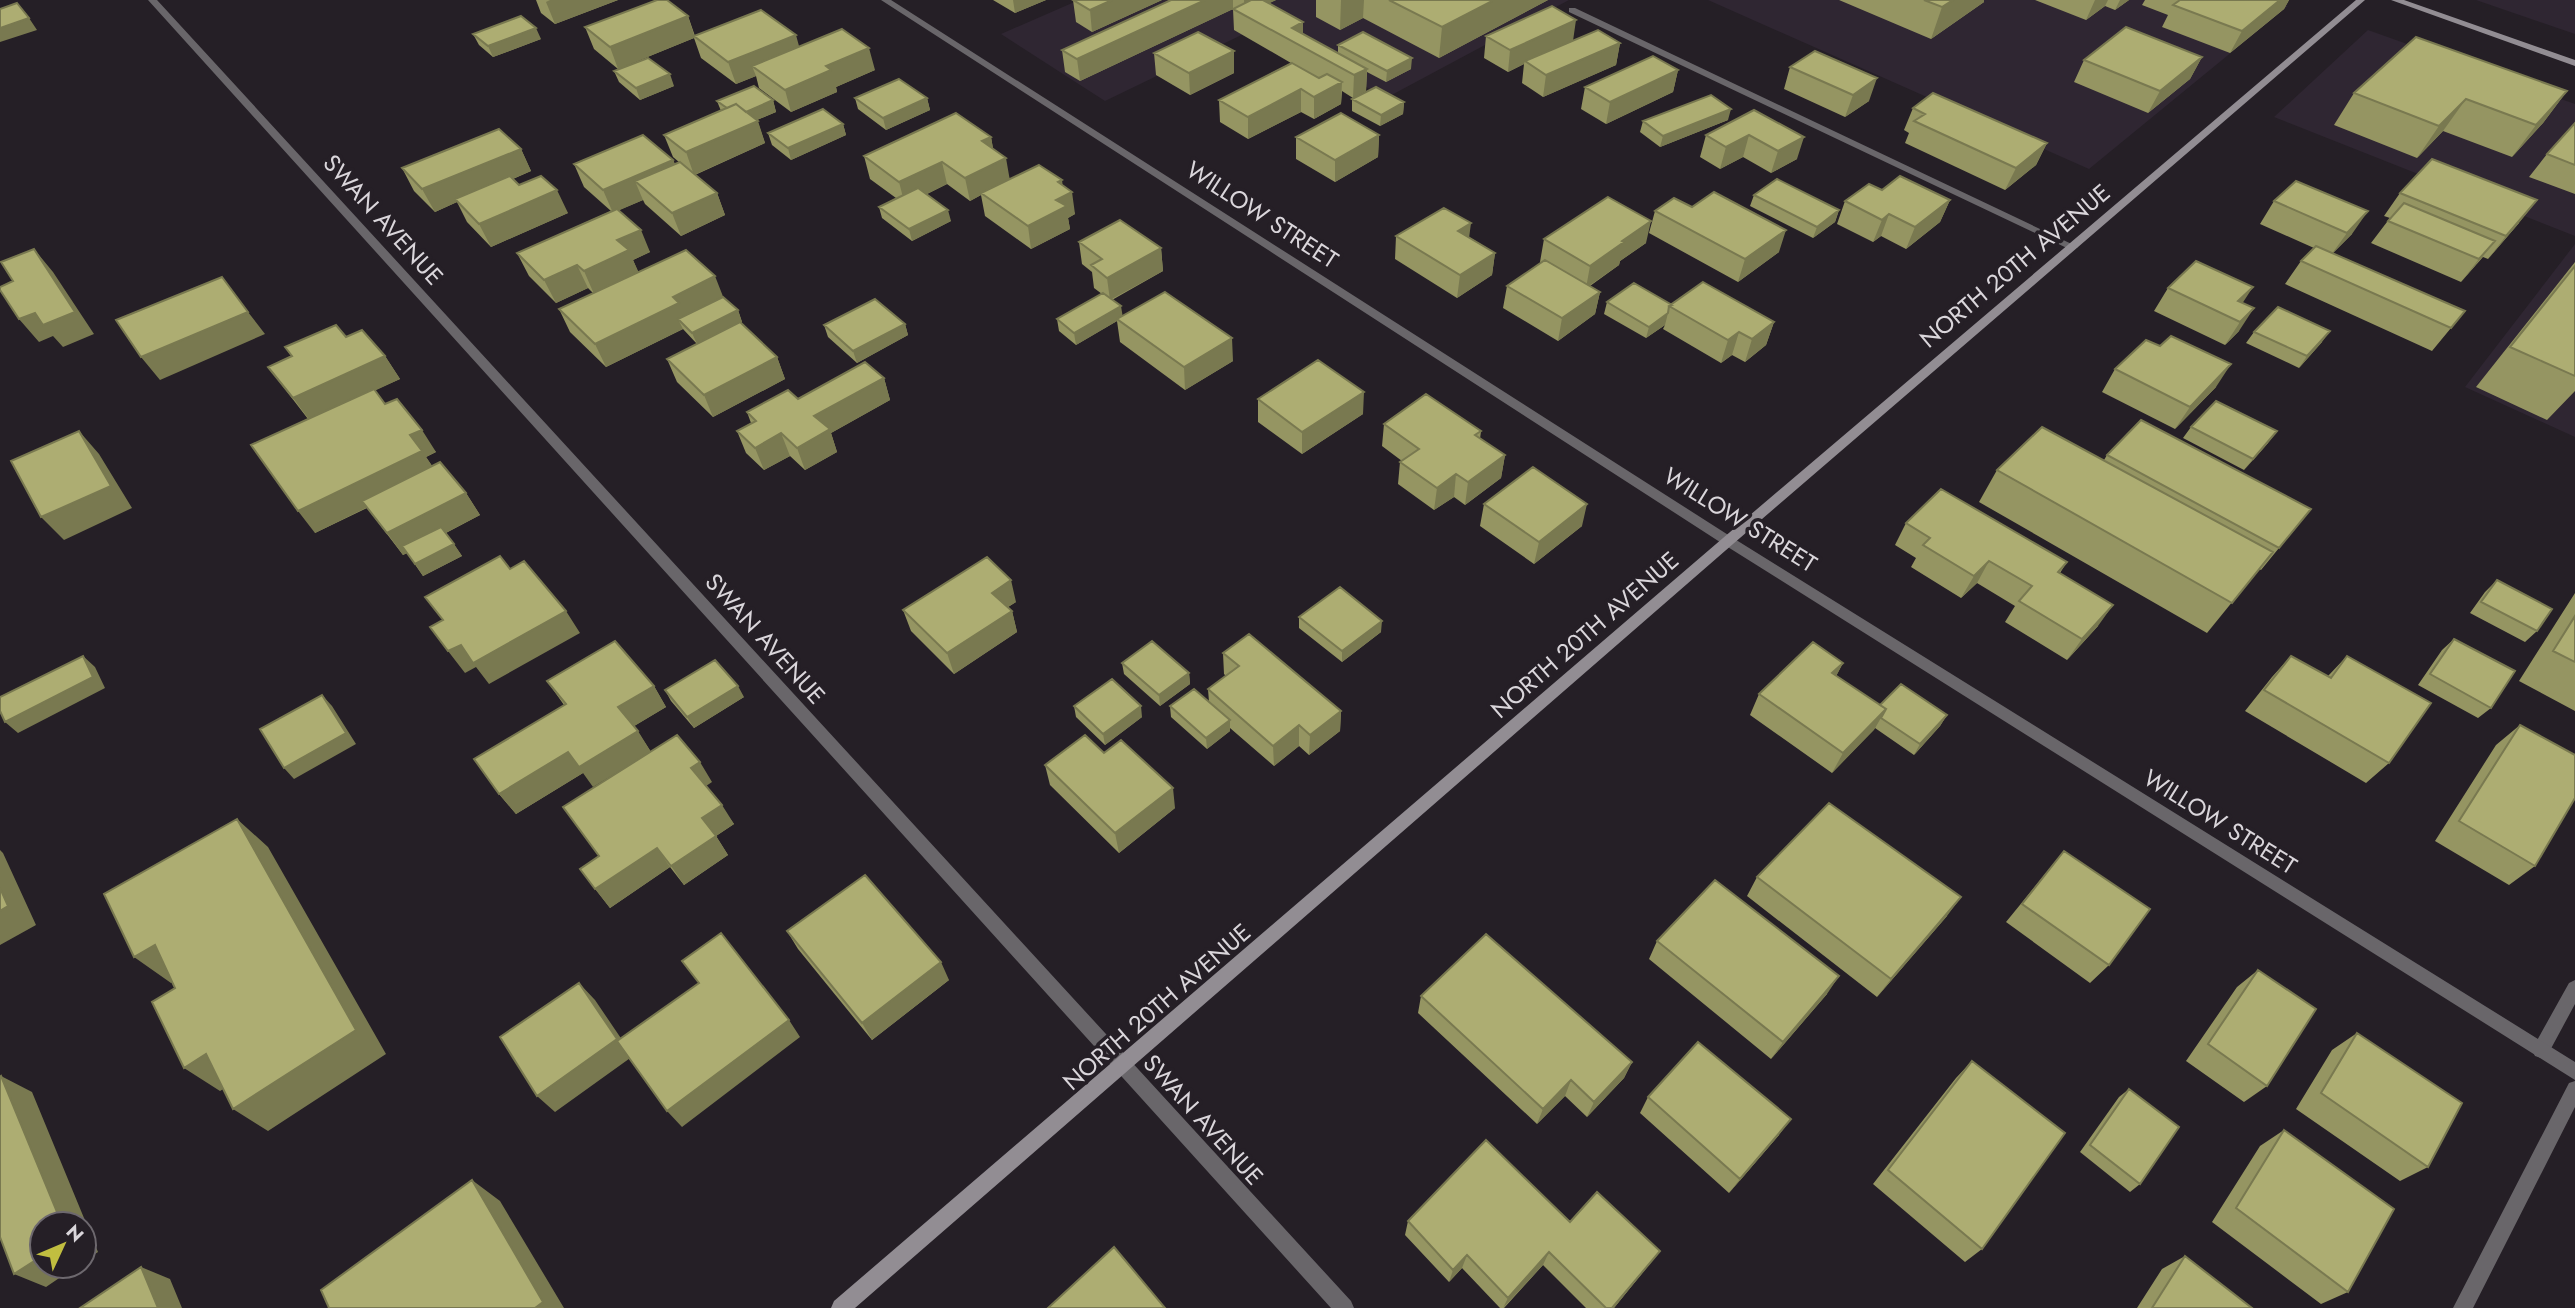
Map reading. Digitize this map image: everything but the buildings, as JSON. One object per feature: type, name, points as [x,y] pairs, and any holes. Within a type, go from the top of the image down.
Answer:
[{"type":"street","name":"SWAN AVENUE","points":[[152,0],[1344,1308]]},
{"type":"street","name":"WILLOW STREET","points":[[885,0],[1728,541],[2575,1072]]},
{"type":"street","name":"NORTH 20TH AVENUE","points":[[841,1308],[1728,541],[2361,0]]},
{"type":"street","points":[[2395,0],[2575,63]]},
{"type":"street","points":[[1572,10],[2073,247]]},
{"type":"street","points":[[2541,1051],[2575,988]]},
{"type":"street","points":[[2463,1308],[2575,1089]]},
{"type":"shaded area","points":[[1079,0],[1569,0],[1386,98],[1258,27],[1105,101],[1001,34]]},
{"type":"shaded area","points":[[1708,0],[2271,0],[2288,6],[2089,169]]},
{"type":"shaded area","points":[[2476,0],[2575,0],[2575,34]]},
{"type":"shaded area","points":[[2368,30],[2575,104],[2575,236],[2274,117]]},
{"type":"shaded area","points":[[2575,244],[2575,437],[2465,387]]}]
